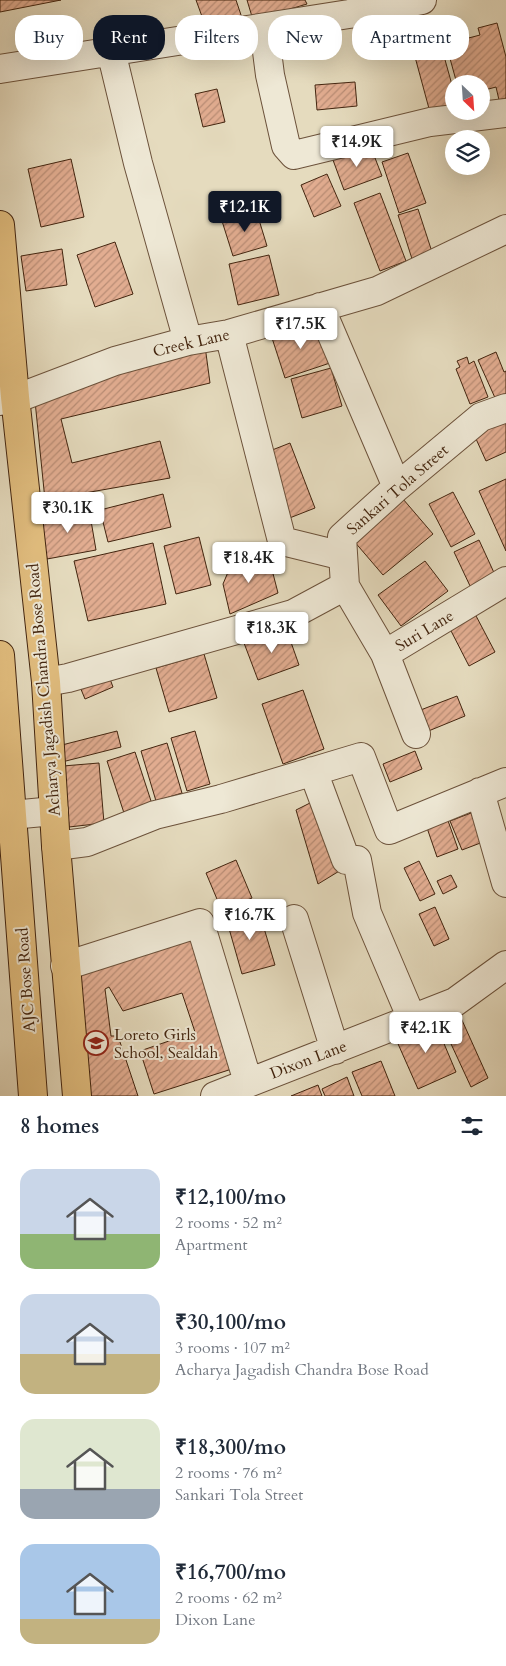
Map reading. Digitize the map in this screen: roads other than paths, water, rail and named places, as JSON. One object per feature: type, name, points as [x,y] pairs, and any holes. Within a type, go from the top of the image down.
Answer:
[{"type":"main road","name":"Acharya Jagadish Chandra Bose Road","points":[[0,225],[7,399],[46,682],[56,846],[76,1087]]},
{"type":"main road","name":"AJC Bose Road","points":[[0,655],[6,815],[33,1090]]},
{"type":"main road","points":[[33,1090],[76,1087]]},
{"type":"street","points":[[165,43],[349,14],[422,0]]},
{"type":"street","points":[[264,28],[270,74],[286,146],[294,154],[430,122],[506,113]]},
{"type":"street","points":[[0,69],[93,54]]},
{"type":"street","points":[[113,60],[138,163],[188,340]]},
{"type":"street","name":"Creek Lane","points":[[7,399],[23,396],[115,361],[188,340],[229,334],[377,291],[506,229]]},
{"type":"street","points":[[320,307],[397,487]]},
{"type":"street","points":[[229,334],[282,541],[343,556]]},
{"type":"street","name":"Sankari Tola Street","points":[[345,586],[342,537],[397,487],[481,417],[506,408]]},
{"type":"street","name":"Suri Lane","points":[[345,586],[385,654],[506,581]]},
{"type":"street","points":[[46,682],[68,678],[293,614],[345,586]]},
{"type":"street","points":[[385,654],[416,734]]},
{"type":"street","points":[[56,846],[87,842],[155,815],[221,799],[361,757],[390,830],[506,782]]},
{"type":"street","points":[[313,771],[346,860],[357,860],[366,913],[412,1019]]},
{"type":"street","points":[[480,792],[506,883]]},
{"type":"street","points":[[6,815],[54,811]]},
{"type":"street","points":[[294,918],[335,1050]]},
{"type":"street","points":[[65,966],[200,923],[248,1082]]},
{"type":"street","name":"Dixon Lane","points":[[215,1096],[455,1002],[506,965]]},
{"type":"place","name":"Loreto Girls School, Sealdah","points":[[96,1043]]}]
